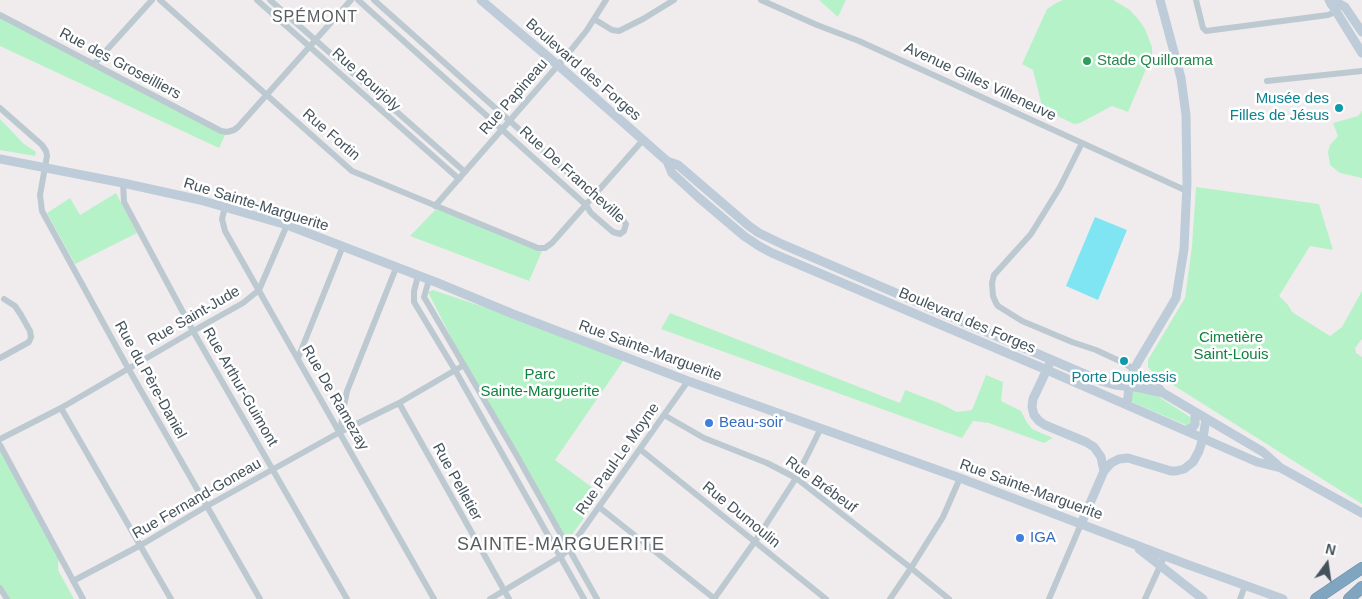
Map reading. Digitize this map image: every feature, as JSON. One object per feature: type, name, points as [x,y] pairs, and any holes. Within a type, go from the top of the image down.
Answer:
[{"type":"highway","points":[[1316,599],[1362,568]]},
{"type":"highway","points":[[1349,599],[1362,587]]},
{"type":"street","points":[[94,64],[152,0]]},
{"type":"street","name":"Rue Fortin","points":[[160,0],[352,171],[538,248],[545,248],[552,243],[586,205]]},
{"type":"street","name":"Rue Bourjoly","points":[[257,0],[459,179]]},
{"type":"street","name":"Rue Bourjoly","points":[[270,0],[465,172]]},
{"type":"street","points":[[267,96],[350,0]]},
{"type":"street","name":"Rue De Francheville","points":[[358,0],[615,233],[620,234],[624,231],[625,222],[374,0]]},
{"type":"street","name":"Boulevard des Forges","points":[[480,0],[667,161],[678,165],[753,229],[778,242],[1106,383],[1163,393],[1263,452],[1281,468],[1362,513]]},
{"type":"street","name":"Rue Papineau","points":[[435,206],[558,66],[576,44],[606,0]]},
{"type":"street","points":[[594,18],[612,30],[618,31],[674,0]]},
{"type":"street","name":"Avenue Gilles Villeneuve","points":[[761,0],[859,41],[1187,191]]},
{"type":"street","points":[[1127,405],[1130,378],[1177,295],[1184,248],[1187,191],[1186,125],[1183,93],[1172,40],[1160,0]]},
{"type":"street","points":[[1196,0],[1203,28],[1208,32],[1321,16],[1332,5],[1338,3],[1345,6],[1362,32]]},
{"type":"street","points":[[1332,5],[1362,53]]},
{"type":"street","name":"Rue des Groseilliers","points":[[0,15],[221,131],[230,132],[238,127],[267,96]]},
{"type":"street","points":[[1267,81],[1362,71]]},
{"type":"street","name":"Rue du Père-Daniel","points":[[0,108],[42,145],[47,156],[40,195],[42,211],[128,368],[260,599]]},
{"type":"street","points":[[586,205],[643,140]]},
{"type":"street","points":[[1082,143],[1060,187],[1031,234],[994,275],[992,296],[998,306],[1022,321],[1126,364],[1154,383],[1163,393]]},
{"type":"street","name":"Rue Sainte-Marguerite","points":[[0,159],[200,200],[287,225],[688,381],[960,478],[1283,599]]},
{"type":"street","name":"Boulevard des Forges","points":[[667,161],[672,173],[698,196],[744,236],[772,253],[1258,462],[1281,468]]},
{"type":"street","name":"Rue Arthur-Guimont","points":[[123,183],[124,202],[193,331],[347,599]]},
{"type":"street","name":"Rue De Ramezay","points":[[225,207],[222,219],[226,231],[434,599]]},
{"type":"street","name":"Rue Saint-Jude","points":[[0,439],[61,408],[243,303],[259,290],[287,225]]},
{"type":"street","points":[[772,253],[778,242]]},
{"type":"street","points":[[298,358],[342,246]]},
{"type":"street","points":[[340,432],[347,391],[396,268]]},
{"type":"street","points":[[418,276],[414,290],[414,302],[583,598],[597,599]]},
{"type":"street","points":[[429,280],[424,296],[597,599]]},
{"type":"street","points":[[873,296],[878,285]]},
{"type":"street","points":[[0,358],[29,342],[31,337],[15,306],[4,299]]},
{"type":"street","points":[[1051,360],[1032,401],[1036,417],[1045,425],[1094,447],[1101,456],[1104,471]]},
{"type":"street","name":"Rue Fernand-Goneau","points":[[73,582],[340,432],[399,403],[464,366]]},
{"type":"street","name":"Rue Paul-Le Moyne","points":[[490,599],[560,557],[569,549],[688,381]]},
{"type":"street","name":"Rue Pelletier","points":[[399,403],[508,599]]},
{"type":"street","points":[[61,408],[171,599]]},
{"type":"street","points":[[1187,430],[1195,424],[1195,412]]},
{"type":"street","name":"Rue Brébeuf","points":[[664,415],[704,438],[767,462],[796,478],[949,599]]},
{"type":"street","points":[[1049,599],[1104,471],[1115,461],[1126,458],[1135,459],[1170,471],[1182,470],[1190,465],[1200,449],[1206,419]]},
{"type":"street","points":[[600,507],[715,599],[796,478],[821,428]]},
{"type":"street","points":[[0,445],[83,599]]},
{"type":"street","name":"Rue Dumoulin","points":[[640,450],[826,599]]},
{"type":"street","points":[[506,462],[517,456]]},
{"type":"street","points":[[890,599],[912,568],[943,516],[960,478]]},
{"type":"street","points":[[1131,542],[1203,599]]},
{"type":"street","points":[[1144,599],[1165,556]]},
{"type":"street","points":[[1178,579],[1186,564]]},
{"type":"street","points":[[1240,599],[1245,586]]},
{"type":"street","points":[[0,588],[6,599]]},
{"type":"green space","points":[[819,0],[846,0],[838,17]]},
{"type":"green space","name":"Stade Quillorama","points":[[1063,0],[1113,0],[1130,10],[1145,29],[1152,47],[1152,55],[1128,112],[1112,106],[1080,123],[1074,124],[1045,110],[1042,106],[1033,70],[1022,64],[1047,9]]},
{"type":"green space","points":[[0,12],[227,131],[219,148],[0,46]]},
{"type":"green space","points":[[1362,111],[1362,178],[1340,173],[1330,165],[1328,152],[1330,145],[1338,136],[1333,123],[1358,116]]},
{"type":"green space","points":[[0,119],[24,144],[36,152],[35,156],[0,150]]},
{"type":"green space","name":"Cimetière Saint-Louis","points":[[1196,187],[1319,204],[1333,250],[1310,246],[1279,296],[1292,312],[1330,336],[1342,327],[1362,291],[1362,339],[1355,348],[1356,353],[1362,357],[1362,504],[1154,373],[1148,367],[1148,360],[1185,298],[1192,246]]},
{"type":"green space","points":[[116,193],[137,233],[75,264],[47,213],[70,198],[80,215]]},
{"type":"green space","points":[[439,206],[543,249],[529,281],[410,236]]},
{"type":"green space","name":"Parc Sainte-Marguerite","points":[[433,290],[577,338],[626,357],[555,460],[601,494],[566,543],[465,365],[428,292]]},
{"type":"green space","points":[[670,313],[900,403],[905,390],[957,412],[972,410],[986,375],[1003,382],[1001,401],[1021,411],[1032,429],[1053,438],[1044,443],[989,423],[973,421],[962,438],[661,329]]},
{"type":"green space","points":[[1132,392],[1145,392],[1159,397],[1194,420],[1188,426],[1134,403],[1132,401]]},
{"type":"green space","points":[[0,445],[59,551],[58,570],[74,599],[6,599],[0,589]]},
{"type":"water","points":[[1095,217],[1127,230],[1098,300],[1066,286]]},
{"type":"place","name":"Stade Quillorama","points":[[1087,61]]},
{"type":"place","name":"Musée des Filles de Jésus","points":[[1339,108]]},
{"type":"place","name":"Porte Duplessis","points":[[1124,361]]},
{"type":"place","name":"Beau-soir","points":[[709,423]]},
{"type":"place","name":"IGA","points":[[1020,538]]},
{"type":"district","name":"SPÉMONT","points":[[315,18]]},
{"type":"district","name":"SAINTE-MARGUERITE","points":[[561,545]]}]
